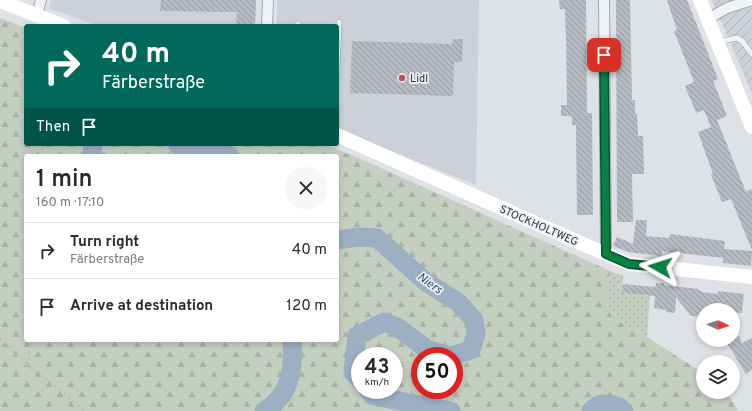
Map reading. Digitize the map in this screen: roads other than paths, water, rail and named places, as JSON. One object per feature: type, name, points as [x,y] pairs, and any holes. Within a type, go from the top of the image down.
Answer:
[{"type":"main road","points":[[700,0],[750,119]]},
{"type":"main road","points":[[0,1],[59,24]]},
{"type":"main road","name":"STOCKHOLTWEG","points":[[339,136],[629,264],[752,277]]},
{"type":"street","points":[[37,15],[41,0]]},
{"type":"street","points":[[267,24],[268,0]]},
{"type":"street","points":[[604,0],[606,254]]},
{"type":"street","points":[[708,19],[727,8],[752,0]]},
{"type":"lane","points":[[717,42],[737,38],[742,41],[752,54]]},
{"type":"waterway","name":"Niers","points":[[92,154],[93,146]]},
{"type":"waterway","name":"Niers","points":[[180,146],[216,150],[225,154]]},
{"type":"waterway","name":"Niers","points":[[339,240],[359,237],[377,238],[426,282],[459,303],[474,320],[476,334],[471,350],[463,352]]},
{"type":"waterway","name":"Niers","points":[[356,347],[357,336],[384,322],[397,327],[424,347]]},
{"type":"waterway","name":"Niers","points":[[264,411],[280,398],[289,380],[292,361],[292,342]]},
{"type":"waterway","name":"Niers","points":[[389,399],[451,411]]},
{"type":"waterway","name":"Niers","points":[[591,411],[603,404],[612,404],[624,411]]},
{"type":"place","name":"Lidl","points":[[402,78]]}]
